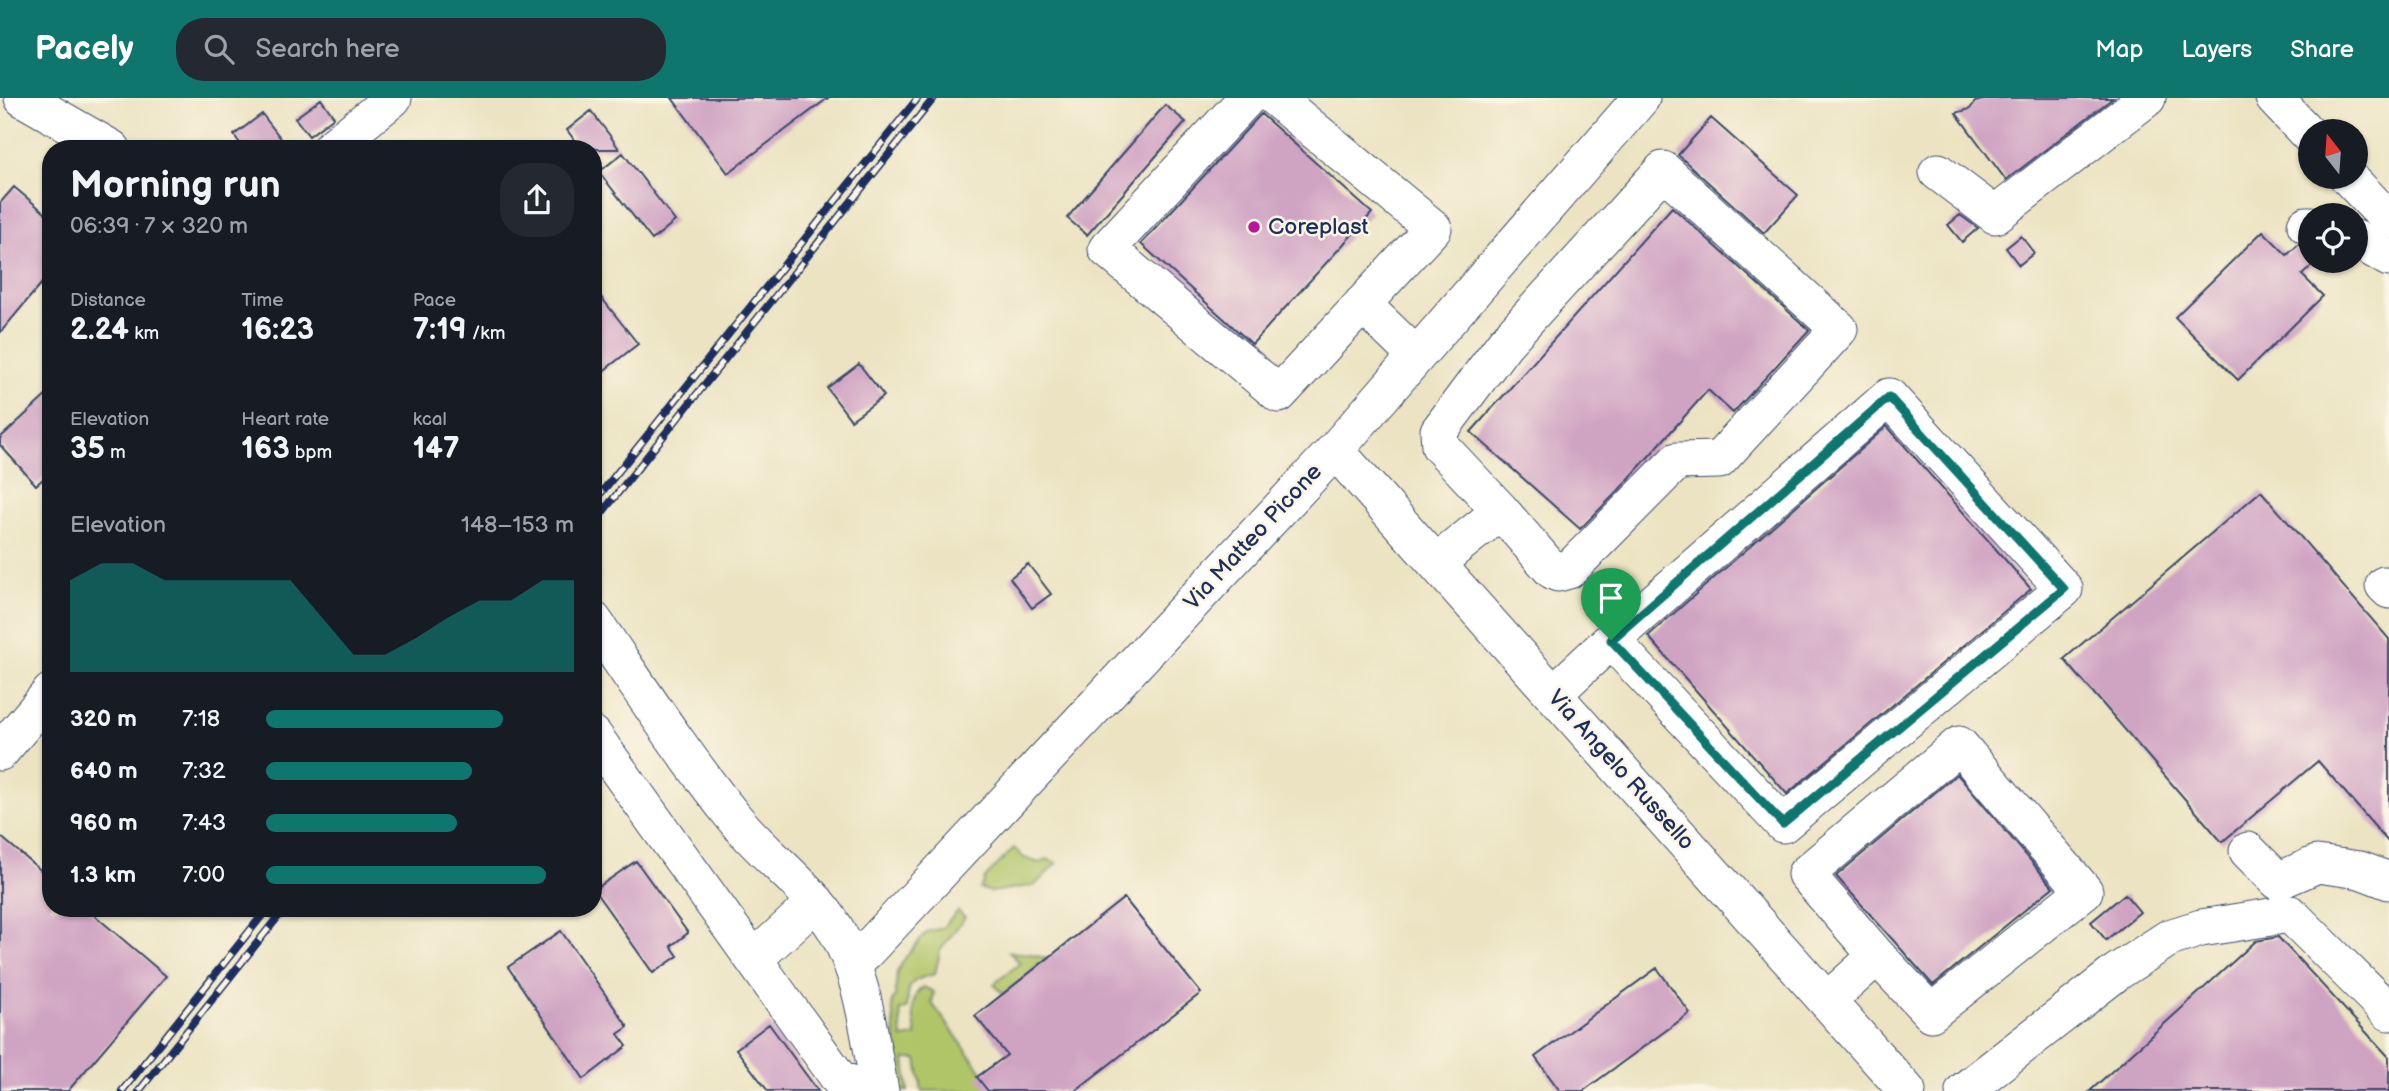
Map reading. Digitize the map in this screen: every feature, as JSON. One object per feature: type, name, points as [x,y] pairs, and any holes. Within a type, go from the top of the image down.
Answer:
[{"type":"street","points":[[23,98],[97,140]]},
{"type":"street","points":[[350,140],[393,98]]},
{"type":"street","points":[[1247,98],[1107,249],[1279,394],[1433,228],[1275,98]]},
{"type":"street","name":"Via Matteo Picone","points":[[853,965],[1335,450],[1641,98]]},
{"type":"street","points":[[1938,172],[1996,215],[2147,98]]},
{"type":"street","points":[[2274,98],[2298,123]]},
{"type":"street","points":[[1663,170],[1839,329],[1719,460],[1677,461],[1569,570],[1558,573],[1552,570],[1501,511],[1440,446],[1439,431],[1505,343],[1663,170]]},
{"type":"street","points":[[2359,189],[2389,220]]},
{"type":"street","points":[[2368,247],[2389,258]]},
{"type":"street","points":[[1362,304],[1416,356]]},
{"type":"street","points":[[1552,694],[1611,640],[1889,397],[2064,589],[1783,824],[1611,640]]},
{"type":"street","name":"Via Angelo Russello","points":[[1335,450],[1904,1090]]},
{"type":"street","points":[[1436,563],[1501,511]]},
{"type":"street","points":[[602,633],[676,740],[737,821],[794,876],[835,929],[853,965],[880,1091]]},
{"type":"street","points":[[0,752],[42,703]]},
{"type":"street","points":[[1959,745],[2084,891],[1931,1013],[1877,956],[1806,874],[1959,745]]},
{"type":"street","points":[[602,748],[840,1080],[873,1091]]},
{"type":"street","points":[[2248,851],[2278,881],[2317,864],[2360,870],[2389,881]]},
{"type":"street","points":[[755,958],[816,902]]},
{"type":"street","points":[[1974,1088],[2117,972],[2169,938],[2201,928],[2290,914],[2389,1012]]},
{"type":"street","points":[[1827,1001],[1877,956]]},
{"type":"green space","points":[[1014,848],[1024,858],[1039,863],[1047,859],[1057,863],[1035,885],[992,892],[980,889],[985,878]]},
{"type":"green space","points":[[958,911],[965,917],[940,951],[935,974],[920,978],[909,988],[907,1009],[900,1010],[902,1038],[916,1036],[913,1009],[915,996],[924,987],[934,992],[932,1003],[983,1073],[988,1091],[922,1091],[917,1059],[905,1059],[908,1091],[900,1091],[892,1002],[897,972],[927,932],[942,928]]},
{"type":"green space","points":[[1009,952],[1047,959],[1003,994],[994,984],[1020,963]]},
{"type":"building","points":[[672,98],[828,98],[728,173]]},
{"type":"building","points":[[1989,98],[2113,98],[2006,180],[1956,113],[1970,109],[1975,102]]},
{"type":"building","points":[[321,99],[334,117],[309,136],[295,118]]},
{"type":"building","points":[[1165,105],[1186,122],[1087,235],[1067,218]]},
{"type":"building","points":[[591,111],[619,149],[602,149],[602,140],[574,140],[567,130]]},
{"type":"building","points":[[262,114],[282,140],[238,140],[234,135]]},
{"type":"building","name":"Coreplast","points":[[1261,114],[1372,213],[1252,344],[1141,244]]},
{"type":"building","points":[[1711,118],[1798,195],[1764,233],[1678,155]]},
{"type":"building","points":[[623,153],[675,221],[652,240],[602,176],[602,170]]},
{"type":"building","points":[[14,187],[42,210],[42,283],[0,333],[0,203]]},
{"type":"building","points":[[1672,207],[1809,330],[1733,413],[1708,390],[1618,491],[1580,529],[1471,432]]},
{"type":"building","points":[[1960,215],[1978,228],[1962,242],[1948,225]]},
{"type":"building","points":[[2263,231],[2287,255],[2298,245],[2298,273],[2304,273],[2302,275],[2323,296],[2238,380],[2175,317]]},
{"type":"building","points":[[2021,236],[2034,253],[2019,265],[2006,248]]},
{"type":"building","points":[[602,298],[638,344],[602,372]]},
{"type":"building","points":[[859,364],[884,396],[851,420],[827,388]]},
{"type":"building","points":[[42,399],[42,480],[36,485],[0,445],[0,438]]},
{"type":"building","points":[[1887,426],[2031,589],[1787,794],[1648,636]]},
{"type":"building","points":[[2261,491],[2389,639],[2389,843],[2318,761],[2222,842],[2064,659]]},
{"type":"building","points":[[1028,564],[1051,594],[1032,608],[1010,578]]},
{"type":"building","points":[[1957,774],[2053,887],[1933,985],[1836,876]]},
{"type":"building","points":[[0,836],[42,871],[42,917],[97,917],[166,976],[68,1091],[0,1091]]},
{"type":"building","points":[[636,861],[688,933],[671,946],[678,956],[653,973],[602,901],[602,884]]},
{"type":"building","points":[[2125,894],[2140,912],[2106,940],[2091,922]]},
{"type":"building","points":[[1124,898],[1201,993],[1075,1091],[988,1091],[977,1077],[1007,1055],[975,1016]]},
{"type":"building","points":[[561,931],[628,1027],[618,1034],[627,1046],[584,1079],[508,967]]},
{"type":"building","points":[[2278,937],[2389,1057],[2389,1091],[2090,1091],[2256,941]]},
{"type":"building","points":[[1657,968],[1690,1013],[1583,1091],[1560,1091],[1535,1057]]},
{"type":"building","points":[[769,1024],[818,1091],[768,1091],[736,1049]]},
{"type":"railway","points":[[602,492],[918,98]]},
{"type":"railway","points":[[602,513],[934,98]]},
{"type":"railway","points":[[122,1091],[261,917]]},
{"type":"railway","points":[[139,1091],[278,917]]},
{"type":"place","name":"Coreplast","points":[[1254,227]]},
{"type":"route","points":[[1889,397],[2064,589],[1783,824],[1611,640],[1889,397]]}]
